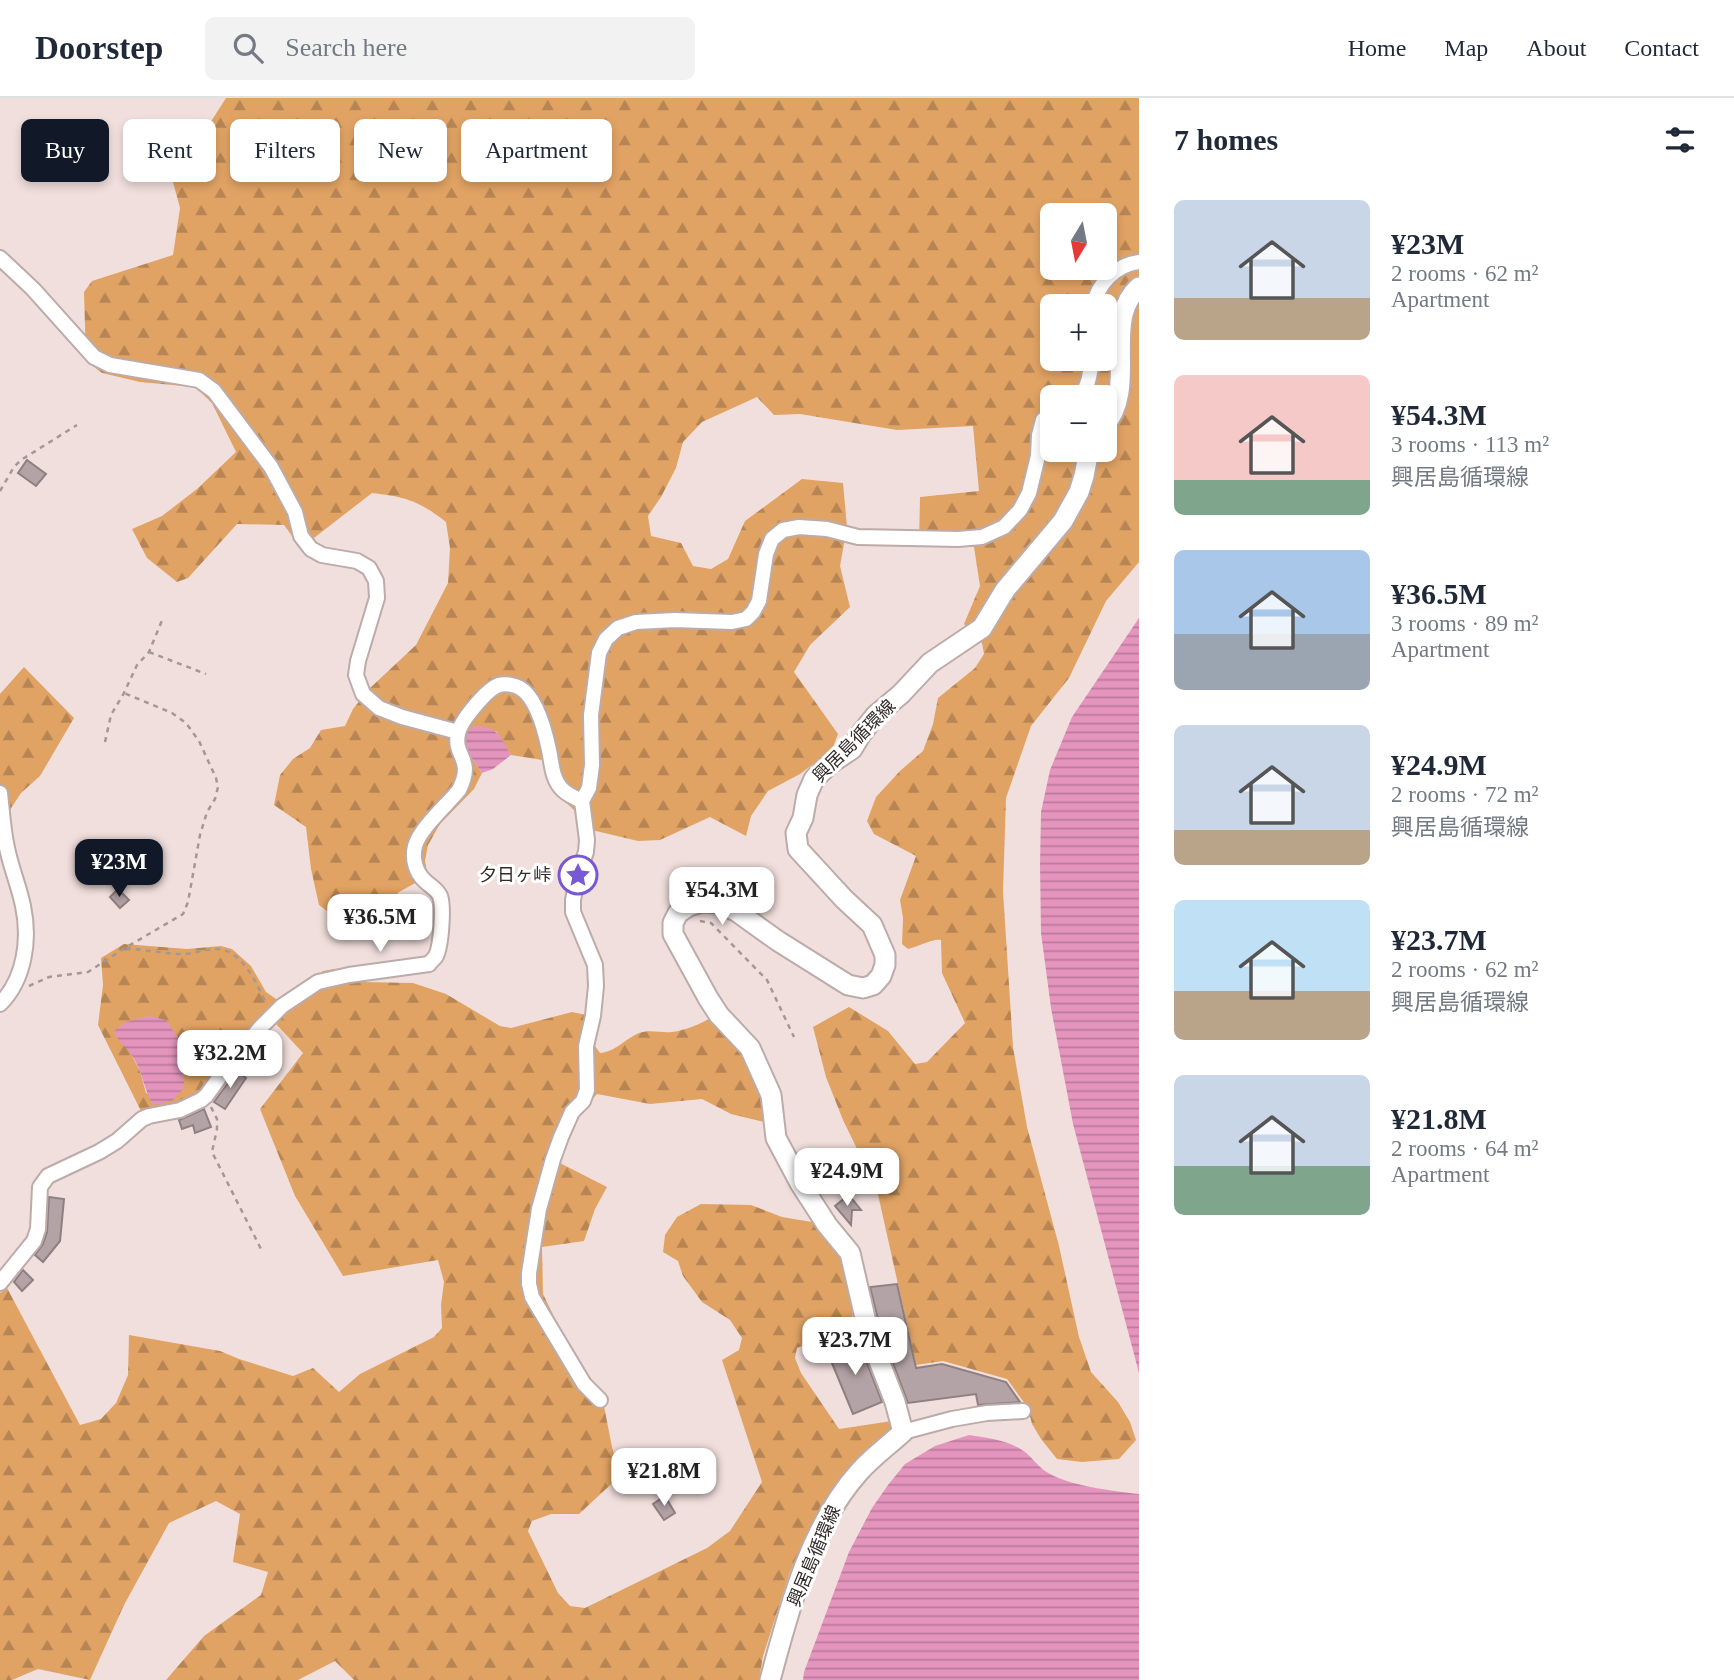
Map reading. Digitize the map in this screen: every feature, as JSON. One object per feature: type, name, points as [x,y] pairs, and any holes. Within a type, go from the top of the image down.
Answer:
[{"type":"main road","points":[[1117,407],[1123,364],[1121,319],[1125,304],[1139,288]]},
{"type":"main road","name":"興居島循環線","points":[[676,917],[689,906],[702,902],[719,903],[736,911],[848,985],[863,988],[873,985],[881,976],[885,955],[872,925],[797,849],[796,833],[803,818],[807,795],[814,779],[852,749],[876,715],[901,694],[930,663],[982,628],[1005,590],[1063,521],[1079,492],[1087,462]]},
{"type":"main road","points":[[676,917],[673,934],[708,998],[719,1015],[750,1048],[771,1095],[776,1138],[827,1225],[850,1253],[869,1335],[895,1402],[903,1432]]},
{"type":"main road","name":"興居島循環線","points":[[771,1680],[796,1590],[826,1521],[839,1497],[860,1471],[903,1432]]},
{"type":"street","points":[[0,258],[33,289],[94,357],[119,367],[199,380],[214,391],[271,467],[295,512],[302,536],[312,549],[322,555],[357,561],[369,568],[376,581],[377,598],[356,675],[363,694],[379,708],[458,732]]},
{"type":"street","points":[[1097,294],[1111,275],[1122,266],[1139,262]]},
{"type":"street","points":[[600,1400],[584,1384],[532,1297],[528,1284],[539,1209],[553,1159],[572,1111],[583,1101],[587,1090],[586,1046],[593,1016],[595,965],[573,912],[573,900],[586,852],[582,801],[589,788],[592,765],[591,715],[599,653],[606,639],[618,628],[636,622],[732,622],[746,619],[759,601],[766,554],[772,539],[783,530],[799,527],[827,529],[858,537],[958,540],[982,537],[1004,527],[1020,510],[1030,493],[1040,432]]},
{"type":"street","points":[[0,1283],[34,1241],[38,1228],[40,1187],[48,1176],[99,1152],[117,1141],[142,1119],[180,1111],[206,1096],[272,1016],[318,982],[429,964],[436,957],[439,948],[441,898],[436,889],[417,873],[415,848],[419,836],[463,782],[466,767],[457,741],[458,732],[487,693],[498,685],[508,684],[518,686],[529,695],[536,708],[560,788],[582,801]]},
{"type":"street","points":[[0,793],[7,849],[23,908],[25,942],[22,967],[5,999]]},
{"type":"street","points":[[903,1432],[952,1419],[1023,1411]]},
{"type":"path","points":[[0,491],[21,460],[77,425]]},
{"type":"path","points":[[105,742],[111,715],[137,665],[149,652],[163,618]]},
{"type":"path","points":[[149,652],[206,674]]},
{"type":"path","points":[[5,999],[49,977],[88,972],[183,914],[188,902],[200,835],[218,787],[216,778],[199,741],[186,723],[172,713],[124,693]]},
{"type":"path","points":[[676,917],[712,923],[767,980],[793,1037]]},
{"type":"path","points":[[125,948],[185,954],[225,950],[248,968],[272,1016]]},
{"type":"path","points":[[206,1096],[217,1119],[212,1152],[262,1251]]},
{"type":"green space","points":[[226,98],[1139,98],[1139,562],[1106,601],[1069,678],[1031,726],[1006,798],[1003,891],[1013,1047],[1027,1127],[1059,1246],[1079,1337],[1091,1372],[1118,1402],[1130,1422],[1136,1440],[1119,1459],[1082,1462],[1057,1459],[1041,1439],[1032,1424],[1028,1408],[1007,1379],[943,1361],[916,1365],[877,1190],[843,1120],[826,1077],[813,1027],[849,1007],[888,1031],[915,1064],[927,1062],[965,1023],[942,973],[941,940],[908,949],[902,944],[903,918],[900,900],[916,856],[874,834],[867,821],[876,797],[923,751],[933,724],[938,698],[975,668],[984,654],[982,643],[964,624],[980,586],[974,547],[919,545],[920,497],[979,491],[973,426],[897,430],[800,414],[774,415],[757,397],[702,422],[683,442],[676,468],[648,516],[651,536],[681,543],[693,566],[711,569],[728,559],[745,521],[802,479],[843,483],[847,527],[840,566],[850,607],[810,645],[794,672],[838,734],[832,750],[800,774],[768,791],[751,816],[746,836],[710,817],[660,840],[638,841],[579,827],[574,810],[550,783],[542,760],[511,755],[496,731],[465,748],[482,773],[474,789],[440,824],[428,845],[425,861],[428,876],[399,892],[375,913],[353,920],[339,920],[319,905],[306,827],[274,805],[280,775],[293,759],[310,748],[321,730],[345,726],[353,709],[369,689],[416,645],[448,583],[450,548],[446,522],[412,501],[372,493],[301,548],[284,525],[237,524],[188,578],[177,582],[147,558],[132,529],[162,516],[197,489],[236,452],[212,403],[195,387],[140,382],[102,373],[86,361],[84,292],[92,281],[173,255],[180,208],[173,182],[216,182],[216,119],[213,119]]},
{"type":"green space","points":[[24,667],[74,718],[40,776],[21,793],[0,825],[0,694]]},
{"type":"green space","points":[[124,944],[187,949],[221,946],[232,949],[251,966],[266,992],[279,1001],[323,971],[334,969],[364,982],[413,983],[446,994],[500,1026],[511,1028],[572,1012],[601,1018],[595,1046],[600,1053],[639,1033],[678,1031],[723,1011],[780,1117],[764,1122],[731,1114],[702,1099],[650,1104],[597,1094],[576,1116],[556,1161],[607,1187],[595,1209],[584,1241],[542,1247],[543,1294],[561,1331],[602,1396],[620,1476],[579,1514],[551,1514],[532,1521],[528,1531],[558,1593],[570,1606],[585,1608],[707,1548],[730,1531],[762,1482],[722,1360],[739,1350],[742,1338],[730,1320],[702,1302],[683,1276],[678,1261],[663,1252],[665,1235],[677,1217],[701,1204],[751,1205],[782,1217],[812,1222],[842,1258],[854,1309],[850,1327],[797,1348],[795,1358],[801,1373],[839,1429],[892,1421],[893,1435],[837,1490],[814,1520],[790,1572],[763,1656],[759,1680],[354,1680],[335,1661],[298,1680],[166,1680],[204,1636],[261,1595],[268,1572],[233,1562],[240,1514],[216,1501],[169,1523],[124,1605],[90,1680],[38,1669],[12,1680],[0,1680],[0,1293],[7,1288],[80,1425],[101,1419],[116,1403],[128,1375],[129,1335],[220,1351],[293,1376],[313,1368],[339,1392],[360,1374],[434,1337],[442,1328],[444,1282],[438,1260],[343,1276],[295,1196],[260,1109],[303,1053],[276,1024],[238,1062],[208,1102],[147,1123],[98,1025],[103,985],[101,958]],"holes":[[[130,1052],[172,1101],[146,1093],[140,1071]]]},
{"type":"shaded area","points":[[1139,618],[1139,1373],[1073,1124],[1051,1008],[1041,933],[1040,865],[1041,812],[1050,770],[1072,717]]},
{"type":"shaded area","points":[[474,726],[494,730],[511,755],[493,769],[482,773],[467,749],[466,737]]},
{"type":"shaded area","points":[[149,1016],[166,1020],[183,1045],[184,1088],[172,1101],[153,1105],[134,1059],[114,1031],[126,1022]]},
{"type":"shaded area","points":[[969,1435],[1012,1445],[1025,1452],[1045,1471],[1066,1480],[1090,1487],[1139,1494],[1139,1680],[803,1680],[849,1552],[872,1508],[905,1464],[935,1446]]},
{"type":"building","points":[[27,460],[46,474],[36,486],[18,473]]},
{"type":"building","points":[[118,889],[129,900],[120,908],[110,897]]},
{"type":"building","points":[[237,1071],[246,1078],[225,1109],[214,1102]]},
{"type":"building","points":[[204,1109],[211,1127],[195,1133],[193,1125],[182,1129],[179,1120]]},
{"type":"building","points":[[849,1195],[861,1210],[852,1210],[851,1225],[835,1206]]},
{"type":"building","points":[[49,1197],[64,1199],[60,1241],[43,1262],[35,1255],[47,1232]]},
{"type":"building","points":[[23,1270],[33,1280],[22,1291],[14,1282]]},
{"type":"building","points":[[897,1284],[916,1368],[942,1364],[1006,1382],[1020,1402],[978,1405],[976,1394],[908,1403],[881,1331],[870,1287]]},
{"type":"building","points":[[858,1340],[882,1402],[853,1414],[827,1351]]},
{"type":"building","points":[[665,1496],[675,1513],[664,1520],[653,1504]]},
{"type":"place","name":"夕日ヶ峠","points":[[578,875]]}]
